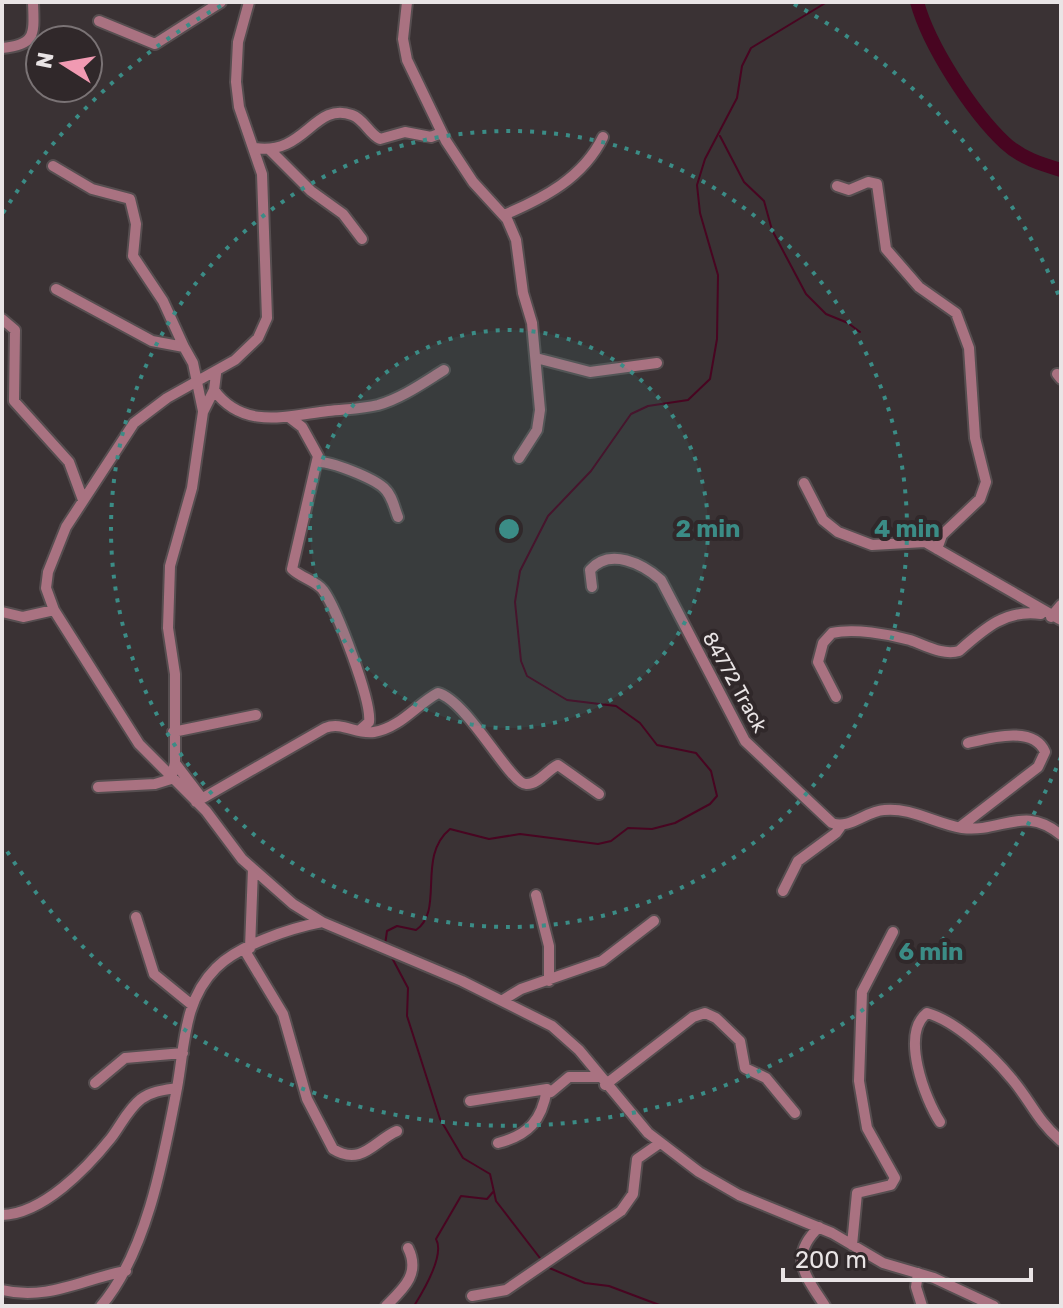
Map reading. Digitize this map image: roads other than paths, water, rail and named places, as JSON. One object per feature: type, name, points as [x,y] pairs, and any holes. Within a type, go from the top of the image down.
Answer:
[{"type":"street","points":[[2,48],[21,45],[29,40],[34,29],[33,2]]},
{"type":"street","points":[[99,21],[155,44],[221,2]]},
{"type":"street","points":[[199,800],[171,779],[139,744],[54,610],[46,588],[48,572],[66,527],[134,423],[167,398],[216,374],[258,338],[267,318],[265,214],[255,148],[239,107],[236,82],[238,42],[249,2]]},
{"type":"street","points":[[407,2],[404,50],[441,133],[473,182],[504,215],[516,240],[536,358],[539,420],[534,438],[519,458]]},
{"type":"street","points":[[255,148],[270,150],[294,142],[317,120],[342,113],[358,118],[380,139],[405,132],[431,137],[441,133]]},
{"type":"street","points":[[504,215],[531,203],[583,169],[603,137]]},
{"type":"street","points":[[270,150],[311,191],[343,214],[362,239]]},
{"type":"street","points":[[53,166],[92,189],[130,199],[136,224],[133,256],[163,301],[199,383],[203,412],[196,470],[169,577],[168,628],[175,674],[175,763],[171,779]]},
{"type":"street","points":[[837,186],[849,190],[868,182],[877,184],[886,249],[919,287],[956,313],[967,339],[975,438],[986,482],[980,499],[942,535],[937,549]]},
{"type":"street","points":[[56,289],[152,341],[184,347]]},
{"type":"street","points":[[2,319],[15,330],[14,401],[69,462],[83,500]]},
{"type":"street","points":[[536,358],[590,372],[657,363]]},
{"type":"street","points":[[214,390],[229,407],[246,415],[289,417],[380,404],[405,394],[444,370]]},
{"type":"street","points":[[203,412],[214,390],[216,374]]},
{"type":"street","points":[[289,417],[306,432],[317,453],[292,569],[320,587],[344,634],[369,707],[369,722],[359,731]]},
{"type":"street","points":[[317,462],[330,462],[380,484],[390,497],[398,517]]},
{"type":"street","points":[[804,483],[823,520],[848,537],[882,546],[919,540],[1053,617]]},
{"type":"street","name":"84772 Track","points":[[592,587],[590,570],[595,565],[612,560],[641,564],[661,580],[751,749],[808,803],[841,826]]},
{"type":"street","points":[[1053,617],[1061,605]]},
{"type":"street","points":[[2,612],[23,617],[54,610]]},
{"type":"street","points":[[836,697],[818,662],[823,643],[832,633],[850,631],[904,638],[951,653],[1013,613],[1053,617]]},
{"type":"street","points":[[199,800],[325,728],[340,726],[359,731],[388,728],[435,694],[441,693],[490,743],[517,781],[525,784],[534,782],[558,765],[599,794]]},
{"type":"street","points":[[173,732],[256,715]]},
{"type":"street","points":[[960,827],[1038,767],[1045,752],[1038,743],[1016,736],[968,743]]},
{"type":"street","points":[[175,763],[199,800],[253,869],[322,922],[503,1000],[552,1026],[660,1143],[739,1195],[819,1227],[883,1263],[918,1273],[994,1306]]},
{"type":"street","points":[[98,787],[155,784],[171,779]]},
{"type":"street","points":[[783,891],[798,861],[841,826],[884,810],[906,812],[960,827],[1032,819],[1061,835]]},
{"type":"street","points":[[253,869],[248,950],[283,1014],[307,1099],[333,1149],[364,1153],[397,1131]]},
{"type":"street","points":[[536,895],[549,946],[549,981]]},
{"type":"street","points":[[136,917],[154,974],[192,1005]]},
{"type":"street","points":[[503,1000],[521,989],[614,954],[654,921]]},
{"type":"street","points":[[101,1306],[126,1271],[156,1183],[192,1005],[215,969],[288,930],[322,922]]},
{"type":"street","points":[[852,1245],[857,1193],[891,1185],[895,1178],[867,1128],[859,1081],[862,992],[893,932]]},
{"type":"street","points":[[470,1101],[547,1089],[551,1092],[569,1077],[602,1081],[693,1017],[705,1013],[716,1018],[740,1041],[745,1068],[766,1078],[795,1113]]},
{"type":"street","points":[[940,1122],[927,1102],[919,1078],[918,1030],[927,1013],[994,1060],[1014,1080],[1038,1120],[1061,1141]]},
{"type":"street","points":[[95,1083],[125,1058],[183,1053]]},
{"type":"street","points":[[2,1215],[35,1205],[66,1183],[101,1149],[139,1101],[152,1093],[177,1088]]},
{"type":"street","points":[[498,1143],[520,1136],[532,1127],[543,1110],[547,1089]]},
{"type":"street","points":[[472,1296],[506,1290],[621,1211],[633,1194],[637,1159],[660,1143]]},
{"type":"street","points":[[819,1227],[803,1244],[801,1260],[806,1277],[825,1306]]},
{"type":"street","points":[[386,1306],[410,1278],[414,1264],[408,1248]]},
{"type":"street","points":[[2,1290],[34,1293],[63,1290],[126,1271]]},
{"type":"street","points":[[918,1273],[916,1287],[922,1306]]},
{"type":"waterway","points":[[385,945],[387,931],[397,926],[416,930],[424,921],[431,897],[434,854],[450,829],[489,839],[520,834],[598,844],[611,841],[628,828],[652,829],[675,823],[710,804],[717,796],[711,771],[696,753],[657,745],[640,723],[616,706],[567,700],[527,676],[521,661],[515,602],[520,571],[548,516],[591,471],[631,414],[648,406],[688,400],[710,379],[717,339],[718,275],[700,213],[697,185],[705,159],[737,98],[742,66],[751,48],[827,2]]},
{"type":"waterway","points":[[917,2],[941,58],[992,130],[1018,153],[1061,170]]},
{"type":"waterway","points":[[720,136],[744,182],[764,201],[772,230],[806,294],[826,314],[860,332]]},
{"type":"waterway","points":[[390,954],[408,988],[407,1016],[440,1119],[463,1158],[490,1174],[496,1201],[543,1262]]},
{"type":"waterway","points":[[414,1306],[436,1263],[436,1239],[461,1196],[487,1199],[493,1192]]},
{"type":"waterway","points":[[547,1267],[585,1283],[609,1286],[662,1306]]}]
